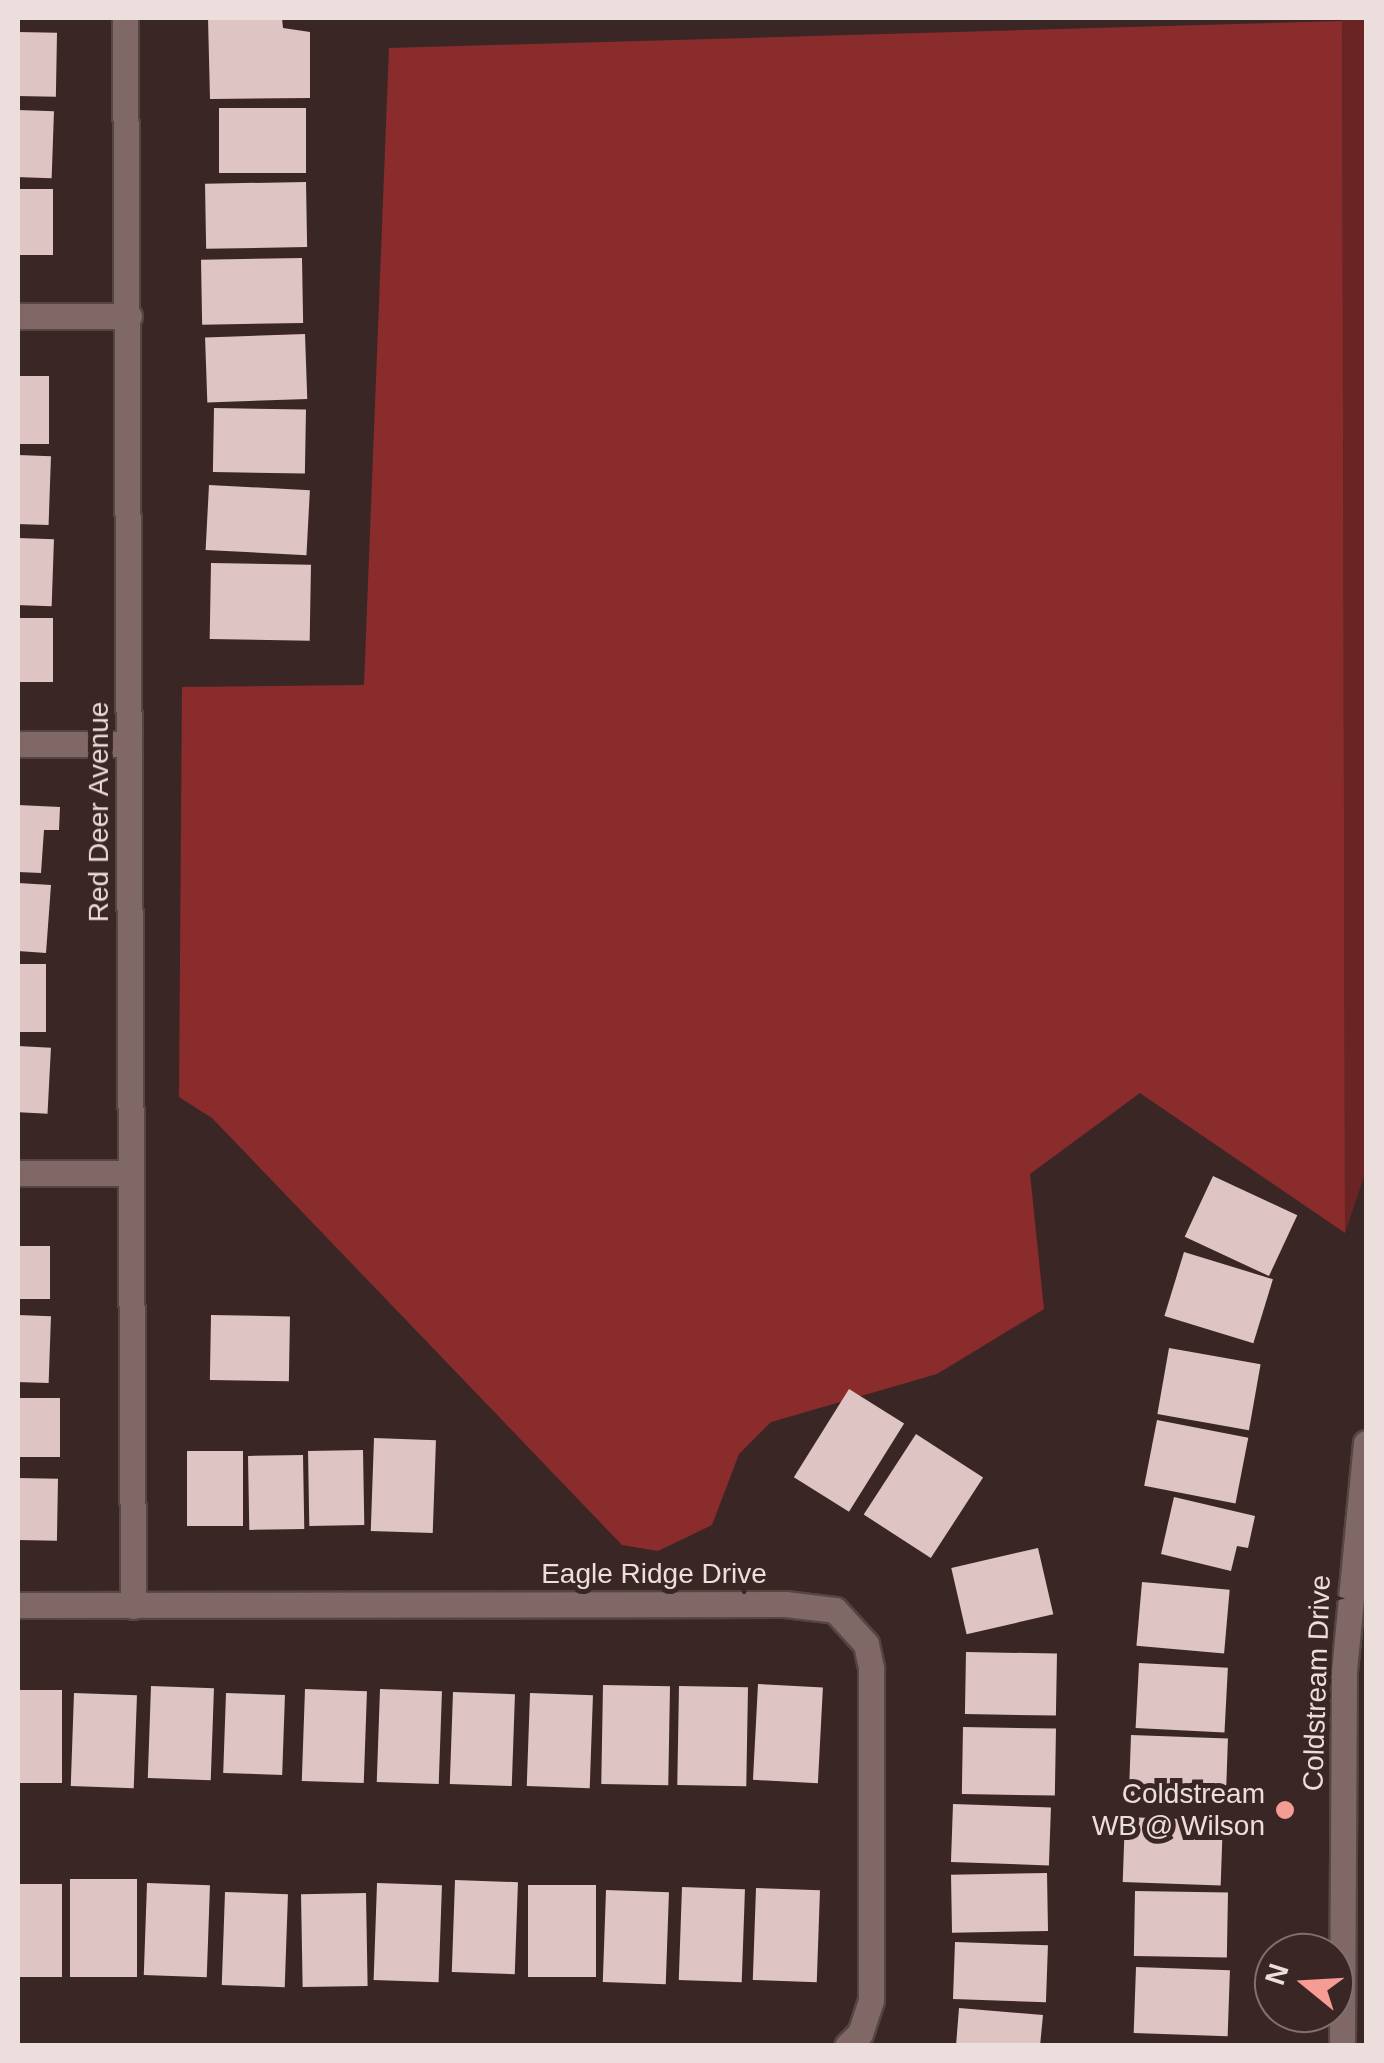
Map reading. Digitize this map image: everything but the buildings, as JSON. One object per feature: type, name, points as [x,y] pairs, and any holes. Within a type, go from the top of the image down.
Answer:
[{"type":"street","name":"Red Deer Avenue","points":[[125,18],[133,1606]]},
{"type":"street","points":[[18,316],[129,316]]},
{"type":"street","points":[[18,744],[130,744]]},
{"type":"street","points":[[18,1173],[128,1174]]},
{"type":"street","name":"Coldstream Drive","points":[[1342,2046],[1344,1671],[1366,1443]]},
{"type":"street","name":"Eagle Ridge Drive","points":[[18,1606],[785,1604],[835,1610],[866,1644],[871,1668],[872,2000],[860,2033],[846,2046]]},
{"type":"shaded area","points":[[1342,18],[1366,18],[1366,1171],[1345,1233]]},
{"type":"shaded area","points":[[1342,21],[1345,1233],[1140,1093],[1030,1174],[1044,1309],[937,1374],[771,1422],[739,1454],[712,1525],[658,1551],[622,1545],[212,1118],[179,1097],[182,687],[364,685],[389,48]]},
{"type":"place","name":"Coldstream WB @ Wilson","points":[[1285,1810]]}]
